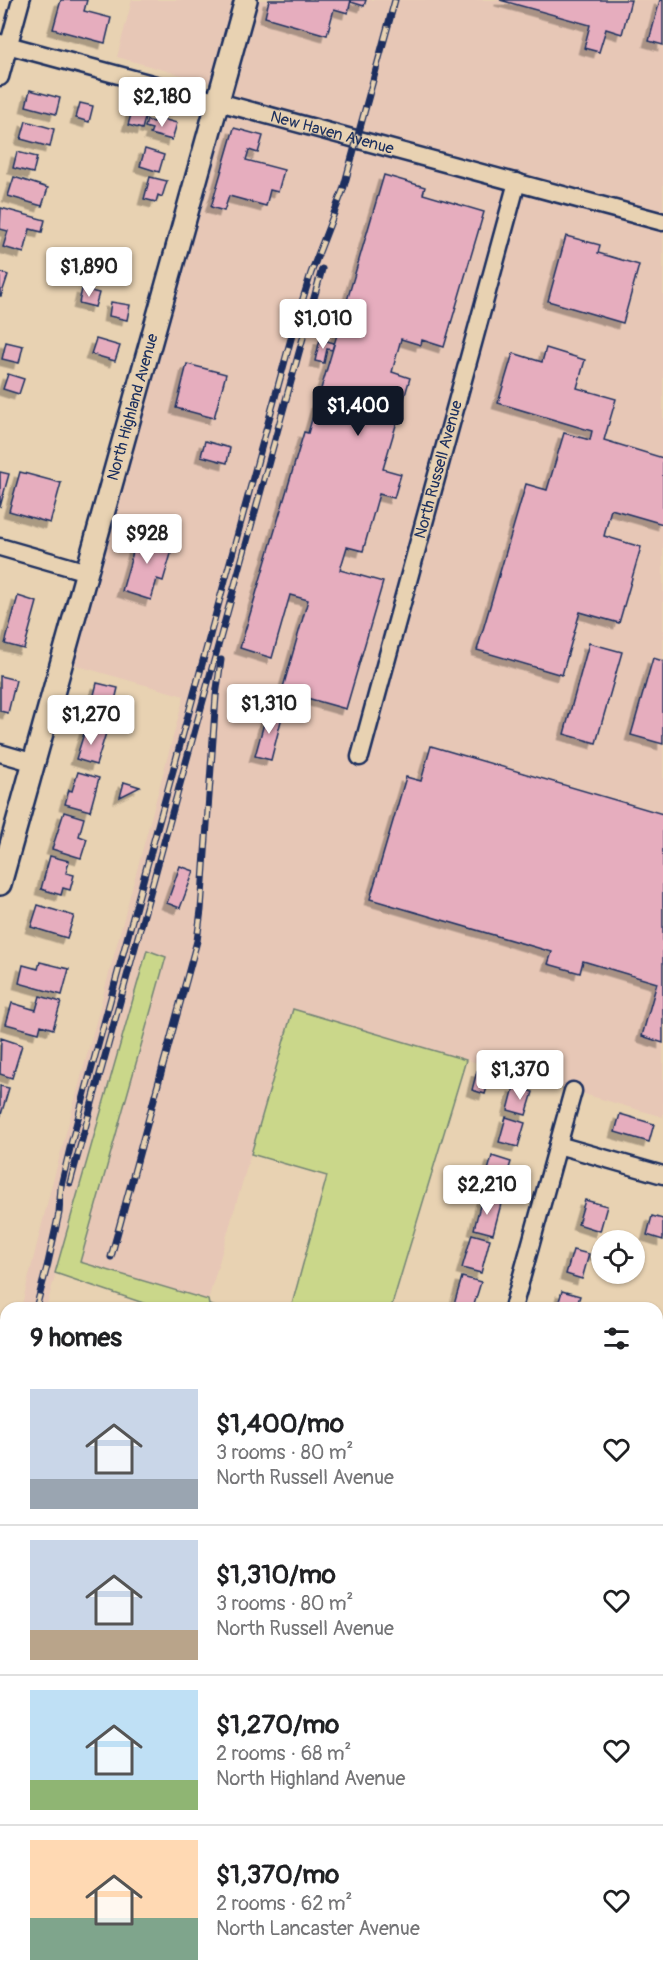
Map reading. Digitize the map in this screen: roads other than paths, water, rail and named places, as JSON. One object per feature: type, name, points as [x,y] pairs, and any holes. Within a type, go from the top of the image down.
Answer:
[{"type":"street","points":[[0,77],[4,44],[21,0]]},
{"type":"street","name":"North Highland Avenue","points":[[0,884],[246,0]]},
{"type":"street","name":"New Haven Avenue","points":[[4,44],[663,222]]},
{"type":"street","name":"North Russell Avenue","points":[[360,757],[517,182]]},
{"type":"street","points":[[0,547],[87,572]]},
{"type":"street","points":[[0,753],[35,763]]},
{"type":"street","points":[[515,1302],[573,1091]]},
{"type":"street","points":[[558,1145],[663,1175]]},
{"type":"railway","points":[[38,1302],[59,1213],[61,1186],[71,1144],[295,324],[311,273],[343,190],[395,0]]},
{"type":"railway","points":[[70,1183],[322,269]]},
{"type":"railway","points":[[111,1257],[197,941],[216,696],[221,660]]}]
